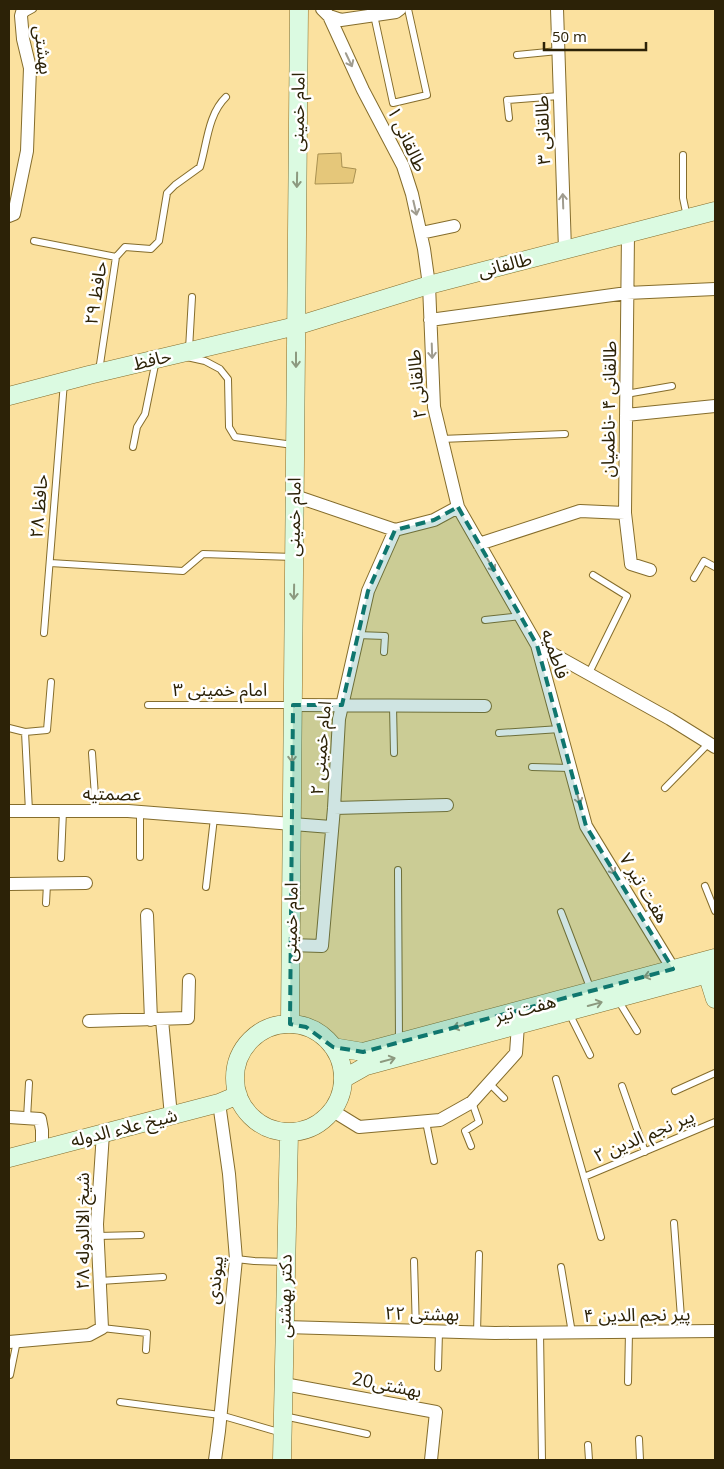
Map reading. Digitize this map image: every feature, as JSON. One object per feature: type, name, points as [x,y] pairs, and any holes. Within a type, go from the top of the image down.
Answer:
[{"type":"main road","name":"امام خمینی","points":[[290,1024],[299,9]]},
{"type":"main road","name":"طالقانی","points":[[296,326],[429,285],[715,211]]},
{"type":"main road","name":"حافظ","points":[[9,396],[99,372],[296,326]]},
{"type":"main road","name":"هفت تیر","points":[[333,1047],[363,1052],[673,969],[710,966]]},
{"type":"main road","name":"هفت تیر","points":[[343,1079],[366,1066],[618,998],[710,966]]},
{"type":"main road","points":[[710,966],[715,999]]},
{"type":"main road","points":[[290,1024],[306,1027],[322,1035],[333,1047],[341,1062],[343,1079],[340,1096],[332,1111],[320,1123],[305,1130],[289,1133],[272,1130],[257,1122],[245,1110],[238,1095],[235,1078],[238,1061],[246,1046],[258,1034],[273,1027],[290,1024]]},
{"type":"main road","name":"شیخ علاء الدوله","points":[[9,1158],[219,1103],[238,1095]]},
{"type":"main road","name":"دکتر بهشتی","points":[[282,1460],[289,1133]]},
{"type":"street","points":[[326,12],[341,20],[396,12],[400,9]]},
{"type":"street","name":"طالقانی ۳","points":[[556,9],[564,250]]},
{"type":"street","name":"بهشتی","points":[[12,215],[27,151],[30,68],[23,39],[22,12]]},
{"type":"street","name":"طالقانی ۱","points":[[326,12],[363,90],[403,166],[421,233],[429,285]]},
{"type":"street","points":[[421,233],[454,226]]},
{"type":"street","name":"طالقانی ۴ -ناظمیان","points":[[628,234],[625,513],[631,564],[650,570]]},
{"type":"street","name":"طالقانی ۲","points":[[429,285],[434,407],[458,507]]},
{"type":"street","points":[[430,320],[627,293],[715,289]]},
{"type":"street","points":[[626,415],[715,406]]},
{"type":"street","points":[[295,496],[395,530],[434,520],[458,507]]},
{"type":"street","name":"فاطمیه","points":[[458,507],[537,645],[586,826]]},
{"type":"street","points":[[479,544],[580,511],[625,513]]},
{"type":"street","name":"امام خمینی ۲","points":[[290,945],[322,946],[334,808],[339,719],[368,591],[395,530]]},
{"type":"street","points":[[537,645],[670,719],[712,745]]},
{"type":"street","points":[[293,705],[485,706]]},
{"type":"street","points":[[334,808],[447,805]]},
{"type":"street","name":"عصمتیه","points":[[9,811],[140,812],[331,827]]},
{"type":"street","name":"هفت تیر ۷","points":[[586,826],[673,969]]},
{"type":"street","points":[[9,884],[86,884]]},
{"type":"street","points":[[147,915],[156,1020],[170,1116]]},
{"type":"street","points":[[89,1021],[188,1018],[189,980]]},
{"type":"street","points":[[332,1111],[359,1128],[440,1120],[472,1102],[516,1053],[518,1025]]},
{"type":"street","name":"پیوندی","points":[[215,1460],[236,1258],[229,1174],[219,1103]]},
{"type":"street","points":[[9,1117],[40,1119],[42,1149]]},
{"type":"street","name":"شیخ الاالدوله ۲۸","points":[[102,1328],[97,1236],[98,1181],[103,1134]]},
{"type":"street","name":"بهشتی ۲۲","points":[[285,1327],[416,1332],[558,1333]]},
{"type":"street","points":[[13,1341],[90,1335],[102,1328]]},
{"type":"street","name":"پیر نجم الدین ۴","points":[[558,1333],[715,1331]]},
{"type":"street","name":"بهشتی20","points":[[284,1384],[436,1412],[431,1460]]},
{"type":"lane","points":[[22,12],[33,9]]},
{"type":"lane","points":[[374,15],[393,103],[427,95],[408,9]]},
{"type":"lane","points":[[516,55],[558,51]]},
{"type":"lane","name":"حافظ ۲۹","points":[[99,372],[116,257],[125,247],[151,249],[159,241],[167,193],[175,185],[200,168],[212,120],[218,104],[226,96]]},
{"type":"lane","points":[[509,118],[507,100],[559,96]]},
{"type":"lane","points":[[683,155],[683,198],[687,219]]},
{"type":"lane","points":[[34,242],[116,257]]},
{"type":"lane","points":[[133,448],[136,426],[145,414],[173,355],[192,297]]},
{"type":"lane","points":[[173,355],[205,361],[220,369],[228,378],[228,427],[235,437],[295,445]]},
{"type":"lane","name":"حافظ ۲۸","points":[[44,634],[64,381]]},
{"type":"lane","points":[[626,394],[672,386]]},
{"type":"lane","points":[[442,439],[565,434]]},
{"type":"lane","points":[[50,563],[183,572],[203,554],[294,557]]},
{"type":"lane","points":[[694,578],[704,561],[715,568]]},
{"type":"lane","points":[[588,675],[627,596],[593,575]]},
{"type":"lane","points":[[485,620],[521,616]]},
{"type":"lane","points":[[357,635],[385,636],[384,652]]},
{"type":"lane","points":[[9,728],[25,732],[46,730],[51,682]]},
{"type":"lane","name":"امام خمینی ۳","points":[[148,705],[293,705]]},
{"type":"lane","points":[[393,706],[394,753]]},
{"type":"lane","points":[[499,733],[560,729]]},
{"type":"lane","points":[[25,732],[29,811]]},
{"type":"lane","points":[[665,788],[712,745]]},
{"type":"lane","points":[[92,753],[96,811]]},
{"type":"lane","points":[[532,767],[570,768]]},
{"type":"lane","points":[[61,858],[63,811]]},
{"type":"lane","points":[[140,812],[140,858]]},
{"type":"lane","points":[[206,888],[214,818]]},
{"type":"lane","points":[[398,870],[398,1042]]},
{"type":"lane","points":[[46,903],[47,884]]},
{"type":"lane","points":[[705,886],[715,911]]},
{"type":"lane","points":[[642,918],[658,908]]},
{"type":"lane","points":[[561,912],[591,991]]},
{"type":"lane","points":[[618,998],[637,1032]]},
{"type":"lane","points":[[568,1012],[590,1056]]},
{"type":"lane","points":[[675,1091],[715,1073]]},
{"type":"lane","points":[[556,1079],[602,1237]]},
{"type":"lane","points":[[27,1118],[29,1083]]},
{"type":"lane","points":[[490,1083],[504,1098]]},
{"type":"lane","points":[[622,1086],[644,1152]]},
{"type":"lane","points":[[471,1146],[465,1132],[479,1122],[472,1102]]},
{"type":"lane","points":[[426,1122],[434,1161]]},
{"type":"lane","name":"پیر نجم الدین ۲","points":[[584,1177],[715,1122]]},
{"type":"lane","points":[[674,1223],[682,1332]]},
{"type":"lane","points":[[97,1236],[141,1235]]},
{"type":"lane","points":[[477,1333],[479,1254]]},
{"type":"lane","points":[[236,1258],[254,1261],[286,1262]]},
{"type":"lane","points":[[414,1261],[416,1332]]},
{"type":"lane","points":[[561,1267],[572,1333]]},
{"type":"lane","points":[[100,1281],[163,1277]]},
{"type":"lane","points":[[102,1328],[148,1334],[146,1350]]},
{"type":"lane","points":[[438,1368],[439,1332]]},
{"type":"lane","points":[[628,1382],[629,1332]]},
{"type":"lane","points":[[540,1333],[542,1460]]},
{"type":"lane","points":[[10,1375],[13,1341]]},
{"type":"lane","points":[[120,1402],[283,1425],[366,1434]]},
{"type":"lane","points":[[640,1439],[640,1460]]},
{"type":"lane","points":[[588,1445],[589,1460]]},
{"type":"highlighted area","points":[[458,507],[537,645],[586,826],[673,969],[363,1052],[333,1047],[306,1027],[290,1024],[293,705],[342,705],[368,591],[395,530],[434,520]]},
{"type":"building","points":[[341,153],[342,167],[356,169],[353,183],[315,184],[318,154]]}]
